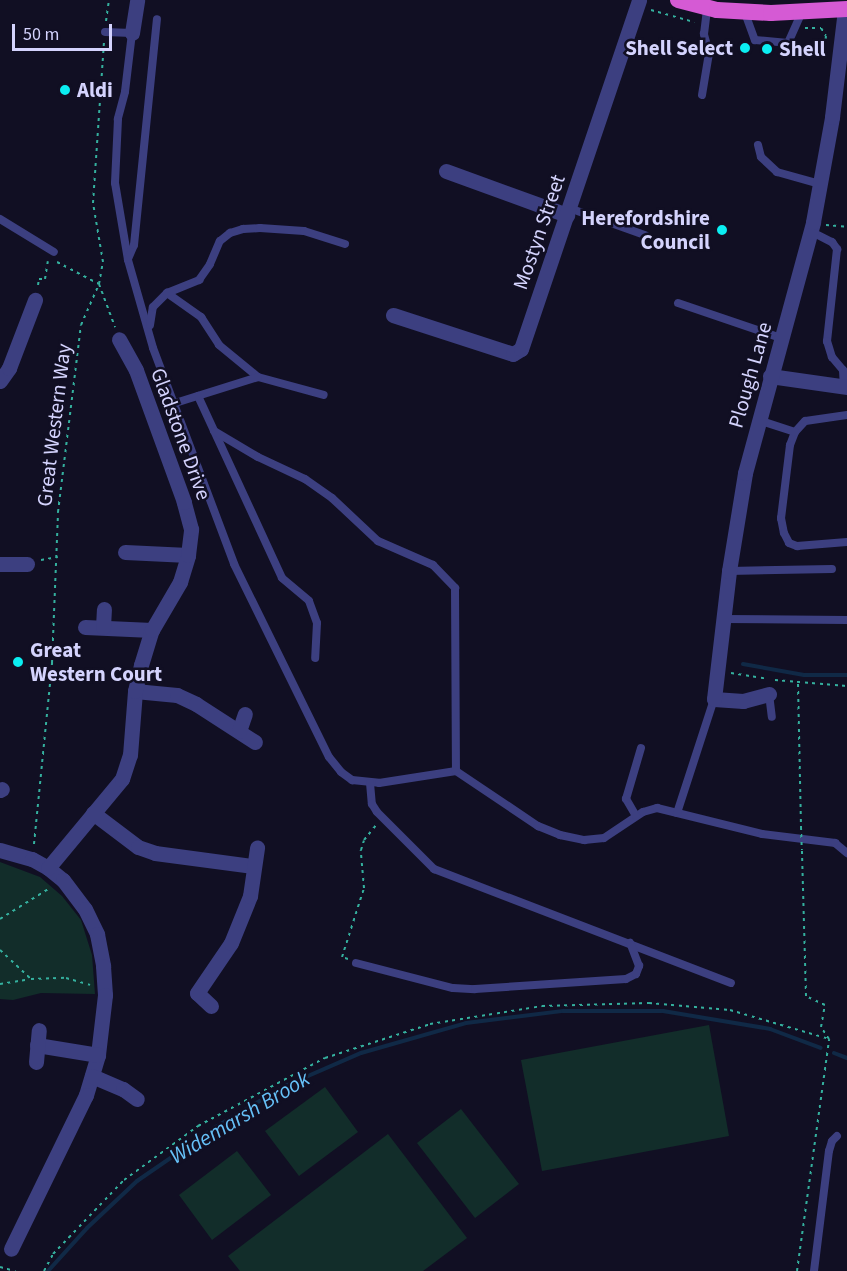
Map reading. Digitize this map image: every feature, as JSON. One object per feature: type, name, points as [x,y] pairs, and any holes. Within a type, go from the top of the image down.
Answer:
[{"type":"highway","points":[[678,0],[744,12],[801,14],[846,9]]},
{"type":"street","points":[[132,33],[137,0]]},
{"type":"street","name":"Mostyn Street","points":[[393,315],[513,354],[518,353],[639,0]]},
{"type":"street","name":"Plough Lane","points":[[714,699],[729,571],[745,473],[812,227],[832,117],[846,9]]},
{"type":"street","points":[[446,171],[568,212]]},
{"type":"street","points":[[0,381],[9,368],[34,300]]},
{"type":"street","name":"Gladstone Drive","points":[[48,868],[65,843],[122,779],[130,755],[135,691],[152,630],[180,582],[188,555],[191,529],[184,502],[136,370],[119,339]]},
{"type":"street","points":[[770,376],[846,387]]},
{"type":"street","points":[[125,552],[144,546],[188,555]]},
{"type":"street","points":[[0,564],[27,564]]},
{"type":"street","points":[[103,627],[104,609]]},
{"type":"street","points":[[85,627],[152,630]]},
{"type":"street","points":[[135,691],[177,695],[239,730],[255,742]]},
{"type":"street","points":[[714,699],[744,701],[769,693]]},
{"type":"street","points":[[239,730],[246,714]]},
{"type":"street","points":[[93,813],[138,848],[155,853],[253,866]]},
{"type":"street","points":[[211,1006],[197,993],[231,943],[250,896],[257,848]]},
{"type":"street","points":[[0,850],[32,859],[48,868],[63,880],[85,909],[96,934],[103,966],[105,995],[98,1055],[92,1076],[70,1131],[11,1249]]},
{"type":"street","points":[[36,1062],[38,1037],[98,1055]]},
{"type":"street","points":[[92,1076],[123,1089],[137,1099]]},
{"type":"lane","points":[[702,95],[709,53],[704,34],[714,6]]},
{"type":"lane","points":[[744,12],[755,40],[788,43],[801,14]]},
{"type":"lane","points":[[128,260],[134,245],[157,19]]},
{"type":"lane","points":[[105,32],[132,33],[115,154],[118,208],[128,260],[172,404],[234,564],[329,757],[341,772],[352,780],[370,783],[456,771],[538,826],[560,835],[584,840],[604,837],[636,816],[657,808],[762,834],[835,843],[847,853]]},
{"type":"lane","points":[[758,145],[761,157],[777,172],[820,184]]},
{"type":"lane","points":[[568,212],[645,235]]},
{"type":"lane","points":[[0,219],[51,254]]},
{"type":"lane","points":[[812,227],[837,249],[827,340],[828,349],[845,377],[846,387]]},
{"type":"lane","points":[[149,329],[153,307],[167,293],[199,280],[210,264],[220,241],[243,228],[304,231],[345,244]]},
{"type":"lane","points":[[834,245],[847,245]]},
{"type":"lane","points":[[167,293],[201,317],[219,345],[258,377],[324,395]]},
{"type":"lane","points":[[678,303],[781,338]]},
{"type":"lane","points":[[837,363],[847,363]]},
{"type":"lane","points":[[172,404],[258,377]]},
{"type":"lane","points":[[198,396],[282,578],[309,601],[317,623],[315,658]]},
{"type":"lane","points":[[847,415],[806,421],[795,432],[790,445],[781,518],[789,543],[797,546],[847,542]]},
{"type":"lane","points":[[758,420],[795,432]]},
{"type":"lane","points":[[214,431],[258,457],[305,478],[332,498],[378,541],[433,565],[455,588],[456,771]]},
{"type":"lane","points":[[729,571],[832,569]]},
{"type":"lane","points":[[723,619],[847,620]]},
{"type":"lane","points":[[769,693],[772,717]]},
{"type":"lane","points":[[677,813],[714,699]]},
{"type":"lane","points":[[636,816],[626,800],[641,748]]},
{"type":"lane","points":[[370,783],[372,804],[382,818],[434,869],[731,982]]},
{"type":"lane","points":[[356,963],[453,988],[475,989],[626,980],[636,974],[639,966],[630,943]]},
{"type":"lane","points":[[814,1271],[829,1151],[837,1136]]},
{"type":"path","name":"Great Western Way","points":[[32,859],[52,663],[58,512],[81,325],[99,284],[103,262],[93,203],[109,0]]},
{"type":"path","points":[[794,29],[821,28],[826,36],[825,47]]},
{"type":"path","points":[[812,227],[847,227]]},
{"type":"path","points":[[34,300],[39,279],[45,279],[51,254]]},
{"type":"path","points":[[99,284],[119,339]]},
{"type":"path","points":[[27,564],[58,557]]},
{"type":"path","points":[[797,1271],[829,1039],[821,1027],[825,1005],[806,996],[798,684]]},
{"type":"path","points":[[831,685],[847,686]]},
{"type":"path","points":[[356,963],[342,957],[364,888],[361,850],[364,840],[382,818]]},
{"type":"path","points":[[0,919],[63,880]]},
{"type":"path","points":[[0,950],[31,979]]},
{"type":"path","points":[[0,984],[31,979],[66,978],[90,986],[105,995]]},
{"type":"path","points":[[44,1271],[53,1254],[124,1180],[198,1126],[325,1058],[430,1024],[542,1006],[649,1003],[730,1011],[829,1039]]},
{"type":"path","points":[[0,1267],[15,1271]]},
{"type":"green space","points":[[0,862],[40,877],[62,896],[81,920],[92,955],[95,994],[41,993],[13,1000],[0,999]]},
{"type":"green space","points":[[709,1025],[729,1136],[542,1171],[521,1060]]},
{"type":"green space","points":[[325,1087],[358,1132],[299,1176],[265,1131]]},
{"type":"green space","points":[[461,1109],[519,1184],[475,1218],[417,1143]]},
{"type":"green space","points":[[388,1134],[467,1238],[423,1271],[240,1271],[228,1256]]},
{"type":"green space","points":[[237,1151],[271,1195],[212,1240],[179,1195]]},
{"type":"waterway","points":[[743,664],[804,675],[847,675]]},
{"type":"waterway","name":"Widemarsh Brook","points":[[48,1271],[87,1228],[137,1181],[214,1128],[285,1086],[361,1053],[466,1023],[563,1011],[663,1011],[770,1029],[821,1048]]},
{"type":"waterway","name":"Widemarsh Brook","points":[[834,1053],[847,1058]]},
{"type":"place","name":"Shell Select","points":[[745,48]]},
{"type":"place","name":"Shell","points":[[767,49]]},
{"type":"place","name":"Aldi","points":[[65,90]]},
{"type":"place","name":"Herefordshire Council","points":[[722,230]]},
{"type":"place","name":"Great Western Court","points":[[18,662]]}]
